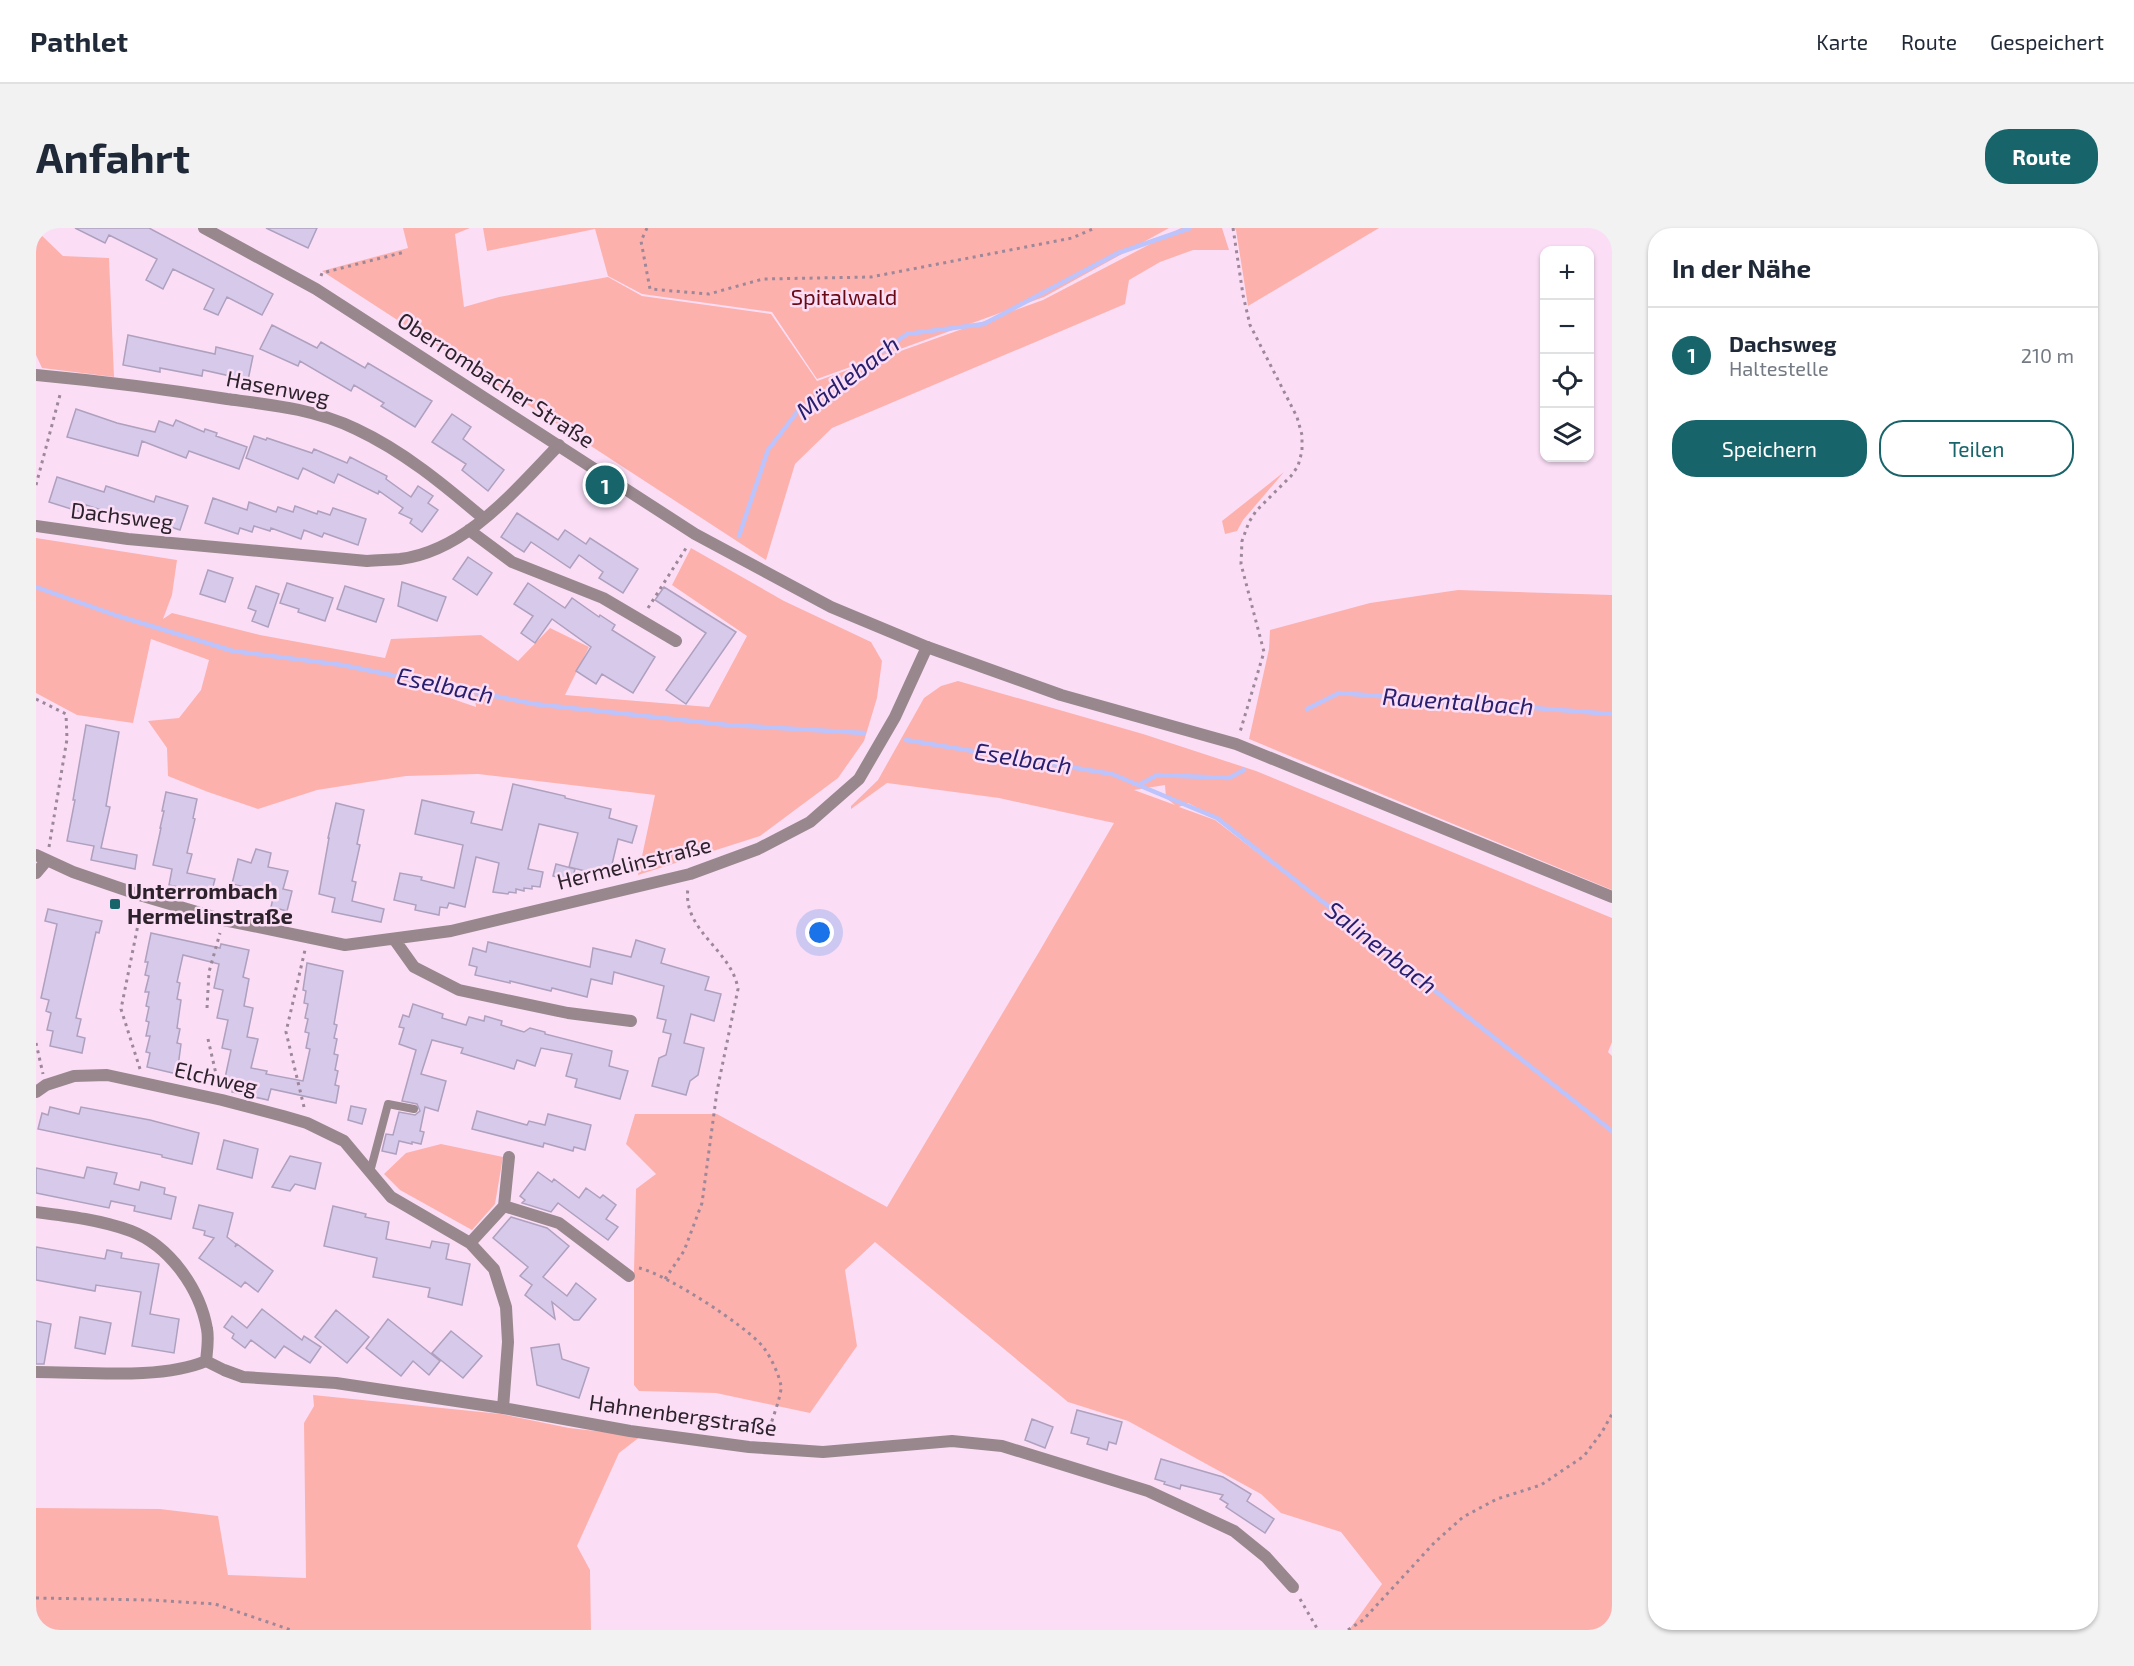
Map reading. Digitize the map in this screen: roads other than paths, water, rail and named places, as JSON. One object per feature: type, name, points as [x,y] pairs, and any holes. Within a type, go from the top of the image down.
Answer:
[{"type":"street","name":"Oberrombacher Straße","points":[[204,228],[316,289],[695,534],[831,607],[927,647],[1061,695],[1236,744],[1612,897]]},
{"type":"street","name":"Hasenweg","points":[[36,375],[310,411],[354,428],[396,450],[483,518]]},
{"type":"street","name":"Dachsweg","points":[[36,526],[128,539],[367,561],[401,559],[427,552],[450,542],[469,530],[510,494],[559,445]]},
{"type":"street","points":[[469,530],[512,562],[603,598],[676,641]]},
{"type":"street","name":"Hermelinstraße","points":[[41,858],[73,872],[143,896],[224,920],[345,945],[451,931],[690,874],[758,849],[810,822],[859,779],[895,717],[927,647]]},
{"type":"street","points":[[36,873],[41,858]]},
{"type":"street","points":[[394,939],[414,967],[459,990],[568,1013],[631,1021]]},
{"type":"street","name":"Elchweg","points":[[41,1088],[74,1076],[107,1076],[222,1100],[307,1123],[344,1141],[391,1197],[470,1242],[494,1269],[506,1307],[508,1342],[503,1408]]},
{"type":"street","points":[[470,1242],[504,1206],[508,1157]]},
{"type":"street","points":[[504,1206],[559,1223],[629,1276]]},
{"type":"street","points":[[36,1212],[78,1218],[132,1231],[159,1246],[196,1294],[207,1330],[206,1361],[184,1369],[145,1372],[36,1372]]},
{"type":"street","name":"Hahnenbergstraße","points":[[206,1361],[243,1377],[336,1383],[503,1408],[630,1431],[764,1449],[822,1452],[952,1441],[1002,1446],[1148,1491],[1225,1527],[1266,1557],[1293,1587]]},
{"type":"lane","points":[[370,1172],[388,1104],[414,1109]]},
{"type":"waterway","name":"Mädlebach","points":[[739,536],[768,450],[798,411],[907,334],[984,324],[1118,253],[1190,228]]},
{"type":"waterway","name":"Eselbach","points":[[36,587],[115,615],[233,651],[342,665],[534,704],[728,725],[864,733]]},
{"type":"waterway","name":"Rauentalbach","points":[[1307,709],[1339,693],[1612,714]]},
{"type":"waterway","name":"Salinenbach","points":[[906,740],[1112,774],[1217,818],[1612,1131]]},
{"type":"waterway","name":"Rauentalbach","points":[[1139,785],[1157,775],[1229,778],[1244,770]]},
{"type":"place","name":"Dachsweg","points":[[605,485]]},
{"type":"place","name":"Unterrombach Hermelinstraße","points":[[115,904]]},
{"type":"park label","name":"Spitalwald","points":[[844,297]]}]
